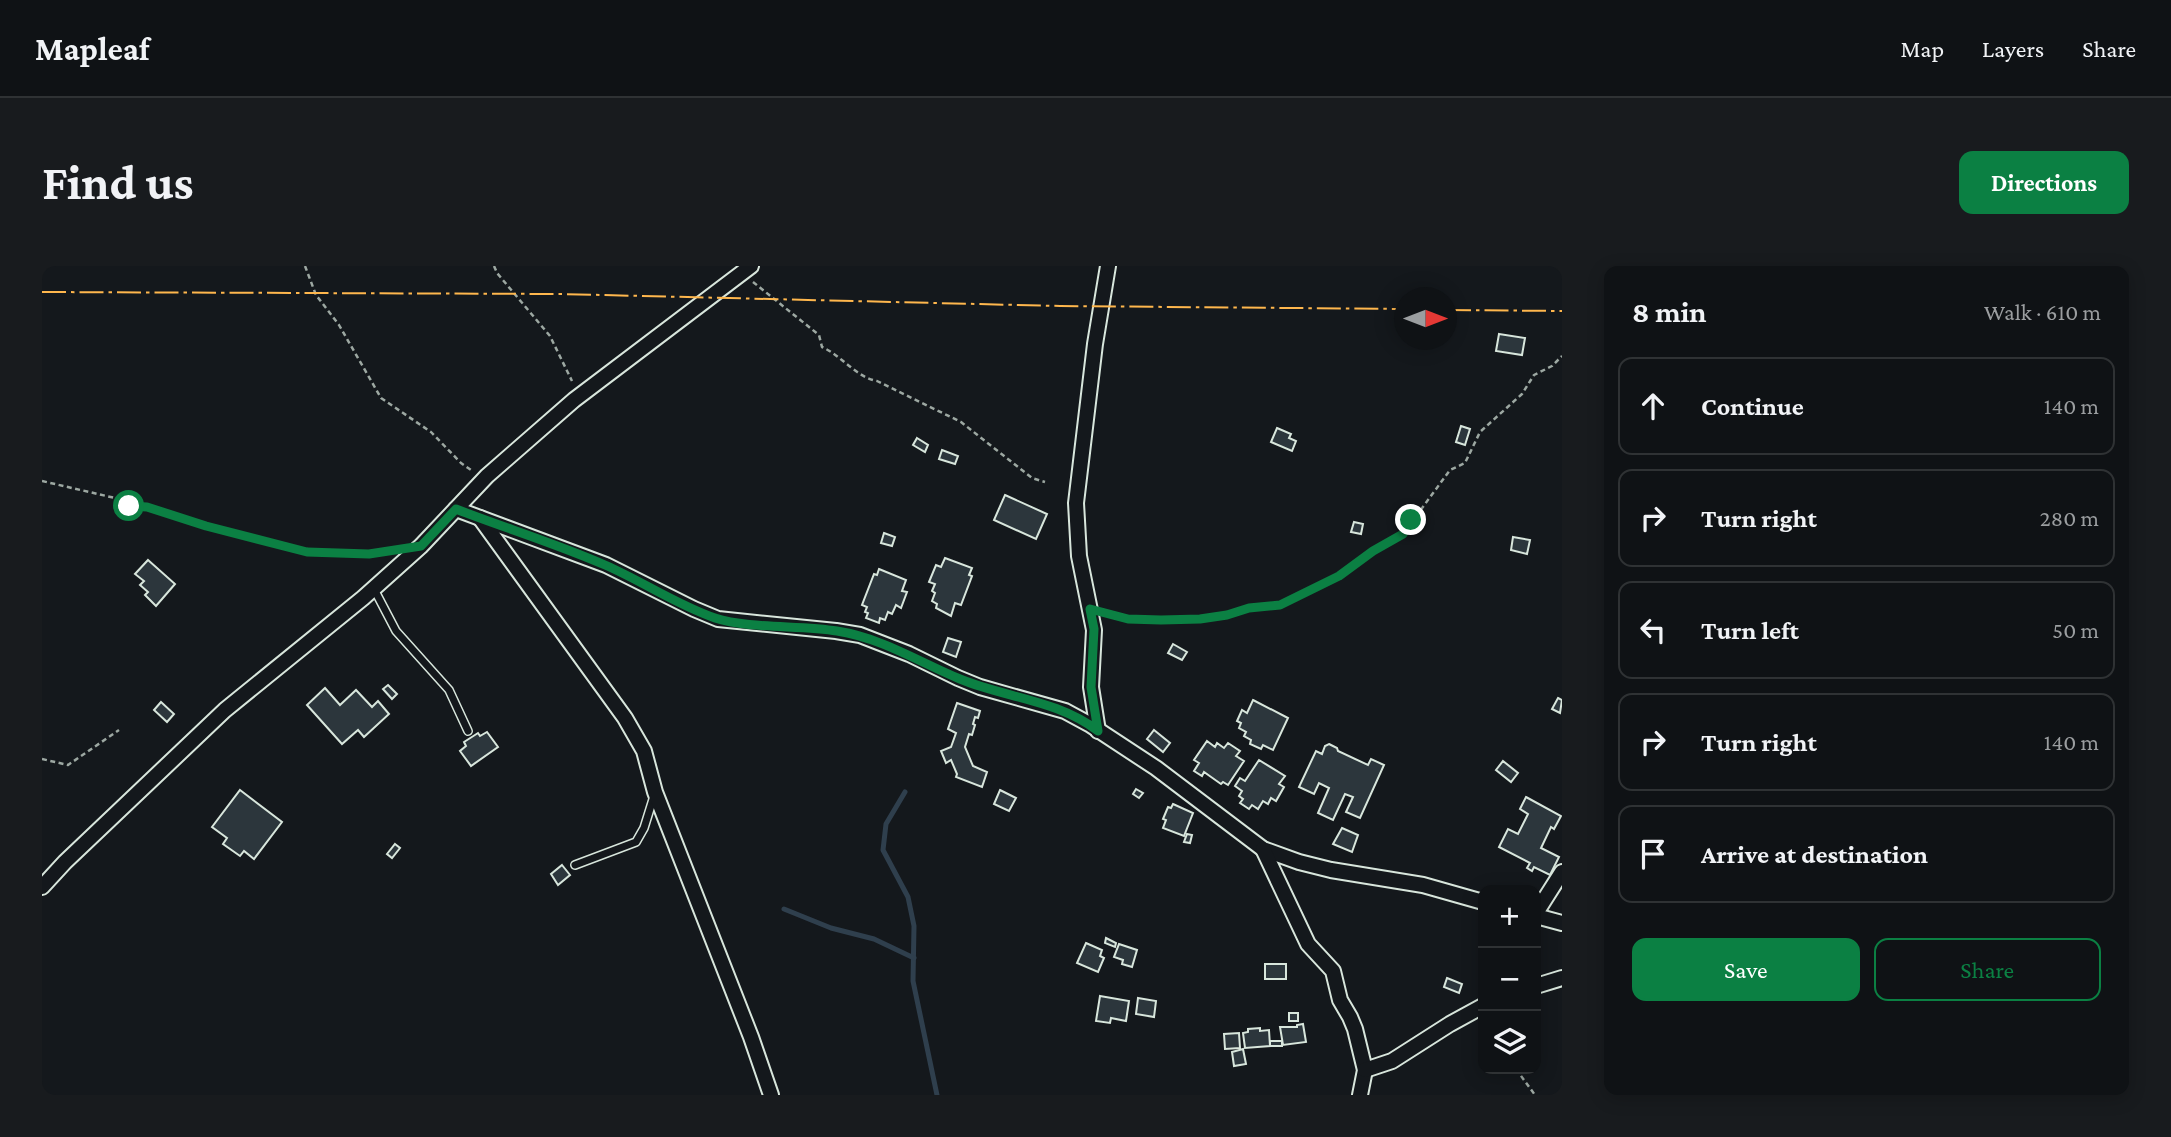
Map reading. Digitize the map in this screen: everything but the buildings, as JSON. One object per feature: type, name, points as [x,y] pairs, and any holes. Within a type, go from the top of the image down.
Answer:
[{"type":"street","points":[[1098,731],[1091,687],[1094,629],[1079,556],[1076,503],[1095,344],[1108,266]]},
{"type":"street","points":[[42,887],[225,710],[373,589],[421,546],[487,477],[580,396],[748,268]]},
{"type":"street","points":[[456,509],[606,565],[694,610],[718,619],[860,635],[981,687],[1065,711],[1156,768],[1264,849],[1331,870],[1423,885],[1478,901]]},
{"type":"street","points":[[480,519],[625,718],[644,751],[655,792],[771,1095]]},
{"type":"street","points":[[1264,849],[1308,944],[1333,971],[1340,1000],[1355,1028],[1365,1070],[1360,1095]]},
{"type":"street","points":[[1541,907],[1562,872]]},
{"type":"street","points":[[1541,917],[1562,923]]},
{"type":"street","points":[[1541,984],[1562,978]]},
{"type":"street","points":[[1365,1070],[1392,1061],[1478,1009]]},
{"type":"lane","points":[[373,589],[396,631],[449,690],[468,731]]},
{"type":"lane","points":[[575,864],[636,842],[644,828],[655,792]]},
{"type":"path","points":[[305,266],[316,295],[339,325],[381,398],[431,432],[461,463],[476,474],[487,477]]},
{"type":"path","points":[[494,266],[550,336],[580,396]]},
{"type":"path","points":[[748,268],[755,285],[801,319],[818,335],[822,347],[835,353],[866,379],[888,386],[961,422],[1032,478],[1045,482]]},
{"type":"path","points":[[1090,609],[1128,619],[1200,619],[1249,608],[1280,605],[1328,582],[1403,534],[1450,470],[1465,463],[1480,432],[1522,394],[1534,374],[1552,366],[1562,356]]},
{"type":"path","points":[[42,481],[115,498],[129,506],[147,507],[206,526],[307,552],[369,554],[395,550]]},
{"type":"path","points":[[42,759],[68,765],[119,730]]},
{"type":"path","points":[[1520,1074],[1535,1095]]},
{"type":"waterway","points":[[905,792],[886,824],[883,850],[908,897],[914,926],[913,981],[937,1095]]},
{"type":"waterway","points":[[784,909],[831,928],[874,939],[914,958]]},
{"type":"power","points":[[42,292],[560,294],[1060,306],[1394,309]]},
{"type":"power","points":[[1457,310],[1562,311]]},
{"type":"route","points":[[129,506],[147,507],[206,526],[307,552],[369,554],[421,546],[456,509],[606,565],[694,610],[718,619],[860,635],[981,687],[1065,711],[1098,731],[1091,687],[1094,629],[1090,609],[1128,619],[1161,620],[1200,619],[1249,608],[1280,605],[1339,576],[1373,551],[1403,534],[1411,520]]}]
